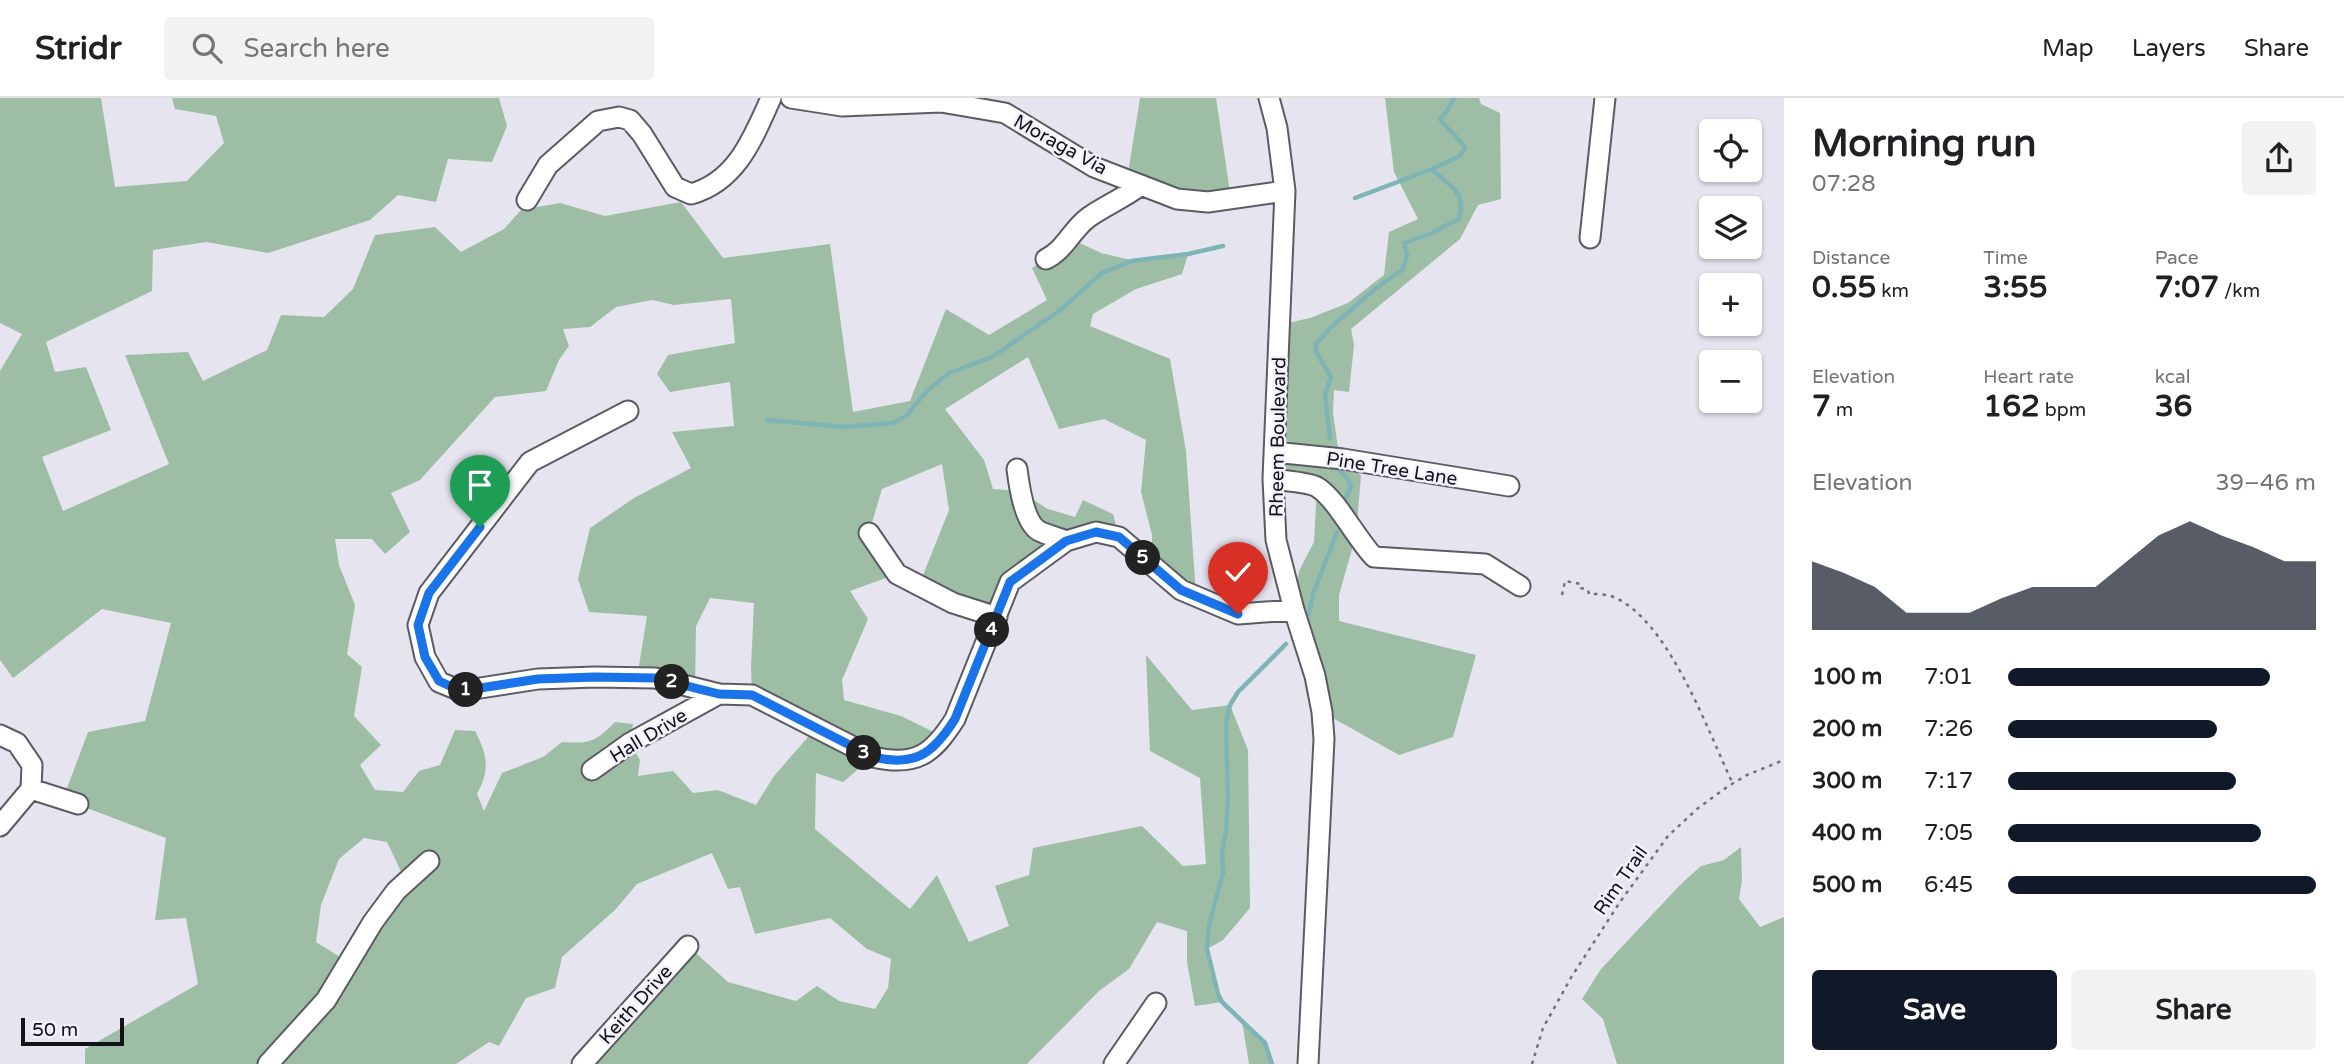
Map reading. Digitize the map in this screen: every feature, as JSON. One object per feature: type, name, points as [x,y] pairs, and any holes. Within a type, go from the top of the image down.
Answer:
[{"type":"street","points":[[527,200],[548,165],[598,121],[619,117],[630,120],[642,134],[675,187],[691,194],[708,190],[727,175],[751,143],[771,98]]},
{"type":"street","name":"Moraga Via","points":[[791,98],[842,106],[941,102],[1005,113],[1094,167],[1177,199],[1208,202],[1285,191]]},
{"type":"street","name":"Rheem Boulevard","points":[[1269,98],[1277,128],[1285,191],[1273,479],[1276,540],[1315,676],[1324,739],[1308,1064]]},
{"type":"street","points":[[1590,238],[1605,98]]},
{"type":"street","points":[[1046,259],[1061,249],[1090,216],[1124,199],[1141,185]]},
{"type":"street","points":[[628,411],[530,462],[429,593],[418,625],[425,657],[439,681],[461,691],[538,679],[655,678],[719,694],[752,695],[873,757],[893,762],[914,759],[932,751],[944,737],[955,719],[1010,582],[1066,541],[1096,532],[1119,537],[1181,590],[1238,614],[1294,610]]},
{"type":"street","name":"Pine Tree Lane","points":[[1274,452],[1343,459],[1509,486]]},
{"type":"street","points":[[1017,469],[1019,491],[1029,519],[1037,530],[1066,541]]},
{"type":"street","points":[[1273,479],[1317,487],[1374,557],[1485,564],[1520,586]]},
{"type":"street","points":[[869,533],[897,574],[953,603],[997,617]]},
{"type":"street","name":"Hall Drive","points":[[592,770],[630,743],[719,694]]},
{"type":"street","points":[[0,734],[17,743],[32,765],[31,789],[0,826]]},
{"type":"street","points":[[31,789],[78,804]]},
{"type":"street","points":[[268,1064],[326,999],[373,922],[396,891],[429,861]]},
{"type":"street","name":"Keith Drive","points":[[582,1064],[688,946]]},
{"type":"street","points":[[1114,1064],[1156,1003]]},
{"type":"path","points":[[1562,595],[1565,580],[1581,584],[1581,588],[1588,590],[1589,594],[1611,596],[1629,607],[1651,629],[1684,675],[1733,784]]},
{"type":"path","name":"Rim Trail","points":[[1532,1064],[1543,1028],[1552,1011],[1628,891],[1668,836],[1682,821],[1733,784],[1747,775],[1784,760]]},
{"type":"green space","points":[[0,98],[101,98],[115,187],[187,181],[224,143],[216,116],[175,109],[172,98],[499,98],[507,126],[492,162],[448,159],[436,202],[398,195],[370,220],[268,253],[206,242],[153,250],[152,291],[46,342],[55,372],[86,367],[111,430],[42,457],[63,511],[169,464],[125,355],[188,352],[203,381],[267,350],[281,315],[324,317],[353,289],[375,235],[435,227],[461,252],[504,229],[521,210],[560,203],[605,216],[681,202],[723,258],[830,244],[853,412],[910,401],[946,309],[989,335],[1047,300],[1032,268],[1069,238],[1101,253],[1131,260],[1188,254],[1182,274],[1136,289],[1093,314],[1090,326],[1170,359],[1186,451],[1196,596],[1152,565],[1152,535],[1141,492],[1146,440],[1104,419],[1059,429],[1028,357],[945,409],[984,460],[993,489],[1019,491],[1048,509],[1075,517],[1083,500],[1113,514],[1119,537],[1096,532],[1010,582],[997,617],[919,585],[949,510],[942,464],[882,489],[869,533],[897,574],[850,591],[868,619],[842,680],[844,700],[901,716],[944,737],[932,751],[873,757],[843,782],[816,773],[815,829],[910,909],[937,875],[969,942],[1009,926],[995,886],[1029,875],[1033,848],[1142,826],[1183,866],[1206,864],[1200,778],[1150,751],[1146,655],[1192,710],[1230,705],[1248,750],[1250,908],[1223,940],[1207,949],[1222,1002],[1195,1006],[1187,962],[1187,931],[1157,922],[1129,969],[1099,991],[1027,1064],[594,1064],[688,946],[728,982],[796,1001],[817,986],[839,1001],[875,1009],[888,988],[891,959],[867,949],[830,918],[755,934],[740,887],[728,889],[712,853],[637,884],[615,910],[562,957],[555,988],[526,998],[499,1046],[489,1042],[456,1064],[85,1064],[85,1049],[198,984],[186,918],[155,920],[166,838],[63,799],[88,732],[145,721],[171,623],[102,609],[13,678],[0,660],[0,371],[22,334],[0,323]],"holes":[[[731,299],[735,343],[668,355],[657,374],[670,392],[730,382],[734,426],[672,432],[691,468],[634,498],[590,528],[578,579],[589,612],[647,616],[637,678],[695,688],[696,626],[710,598],[754,603],[752,695],[815,729],[774,776],[756,805],[718,790],[693,793],[673,771],[638,776],[640,760],[630,743],[633,724],[615,722],[592,740],[579,743],[562,742],[543,757],[502,773],[484,811],[477,794],[484,778],[486,763],[475,731],[455,730],[440,765],[419,771],[403,792],[375,790],[360,765],[381,745],[354,716],[362,667],[347,654],[355,605],[339,565],[335,539],[372,539],[385,554],[410,532],[391,493],[420,480],[495,397],[546,391],[559,360],[569,346],[563,329],[590,327],[616,307],[652,300],[674,305]],[[364,838],[387,842],[406,882],[348,962],[316,942],[321,905],[339,859]]]},
{"type":"green space","points":[[1140,98],[1216,98],[1231,199],[1208,202],[1127,180]]},
{"type":"green space","points":[[1385,98],[1479,98],[1481,104],[1500,113],[1501,199],[1478,205],[1460,239],[1351,329],[1354,345],[1349,392],[1334,390],[1333,413],[1338,448],[1361,476],[1356,535],[1339,595],[1339,621],[1476,655],[1453,737],[1399,755],[1322,712],[1294,610],[1299,571],[1314,542],[1317,488],[1273,479],[1279,325],[1310,318],[1348,303],[1384,275],[1389,232],[1418,219],[1394,172]]},
{"type":"green space","points":[[1741,847],[1742,880],[1739,899],[1760,927],[1784,917],[1784,1064],[1617,1064],[1603,1019],[1582,999],[1601,969],[1680,885],[1701,866],[1724,860]]},
{"type":"green space","points":[[1242,1021],[1265,1043],[1270,1064],[1249,1064]]},
{"type":"waterway","points":[[1330,438],[1325,395],[1331,377],[1316,352],[1316,344],[1331,327],[1375,289],[1402,270],[1407,256],[1404,243],[1459,219],[1461,202],[1458,195],[1432,169],[1460,156],[1465,148],[1440,119],[1454,98]]},
{"type":"waterway","points":[[1355,198],[1432,169]]},
{"type":"waterway","points":[[767,420],[845,427],[893,423],[906,416],[927,391],[949,373],[992,357],[1059,311],[1102,273],[1131,261],[1188,254],[1223,246]]},
{"type":"waterway","points":[[1336,466],[1351,487],[1343,503]]},
{"type":"waterway","points":[[1309,614],[1313,594],[1337,532]]},
{"type":"waterway","points":[[1272,1064],[1265,1043],[1222,1002],[1207,949],[1209,925],[1223,873],[1222,851],[1228,799],[1226,724],[1230,705],[1238,692],[1286,644]]},
{"type":"route","points":[[480,527],[429,593],[418,625],[425,657],[439,681],[461,691],[538,679],[655,678],[719,694],[752,695],[873,757],[893,762],[914,759],[932,751],[944,737],[955,719],[1010,582],[1066,541],[1096,532],[1119,537],[1181,590],[1238,614]]}]
